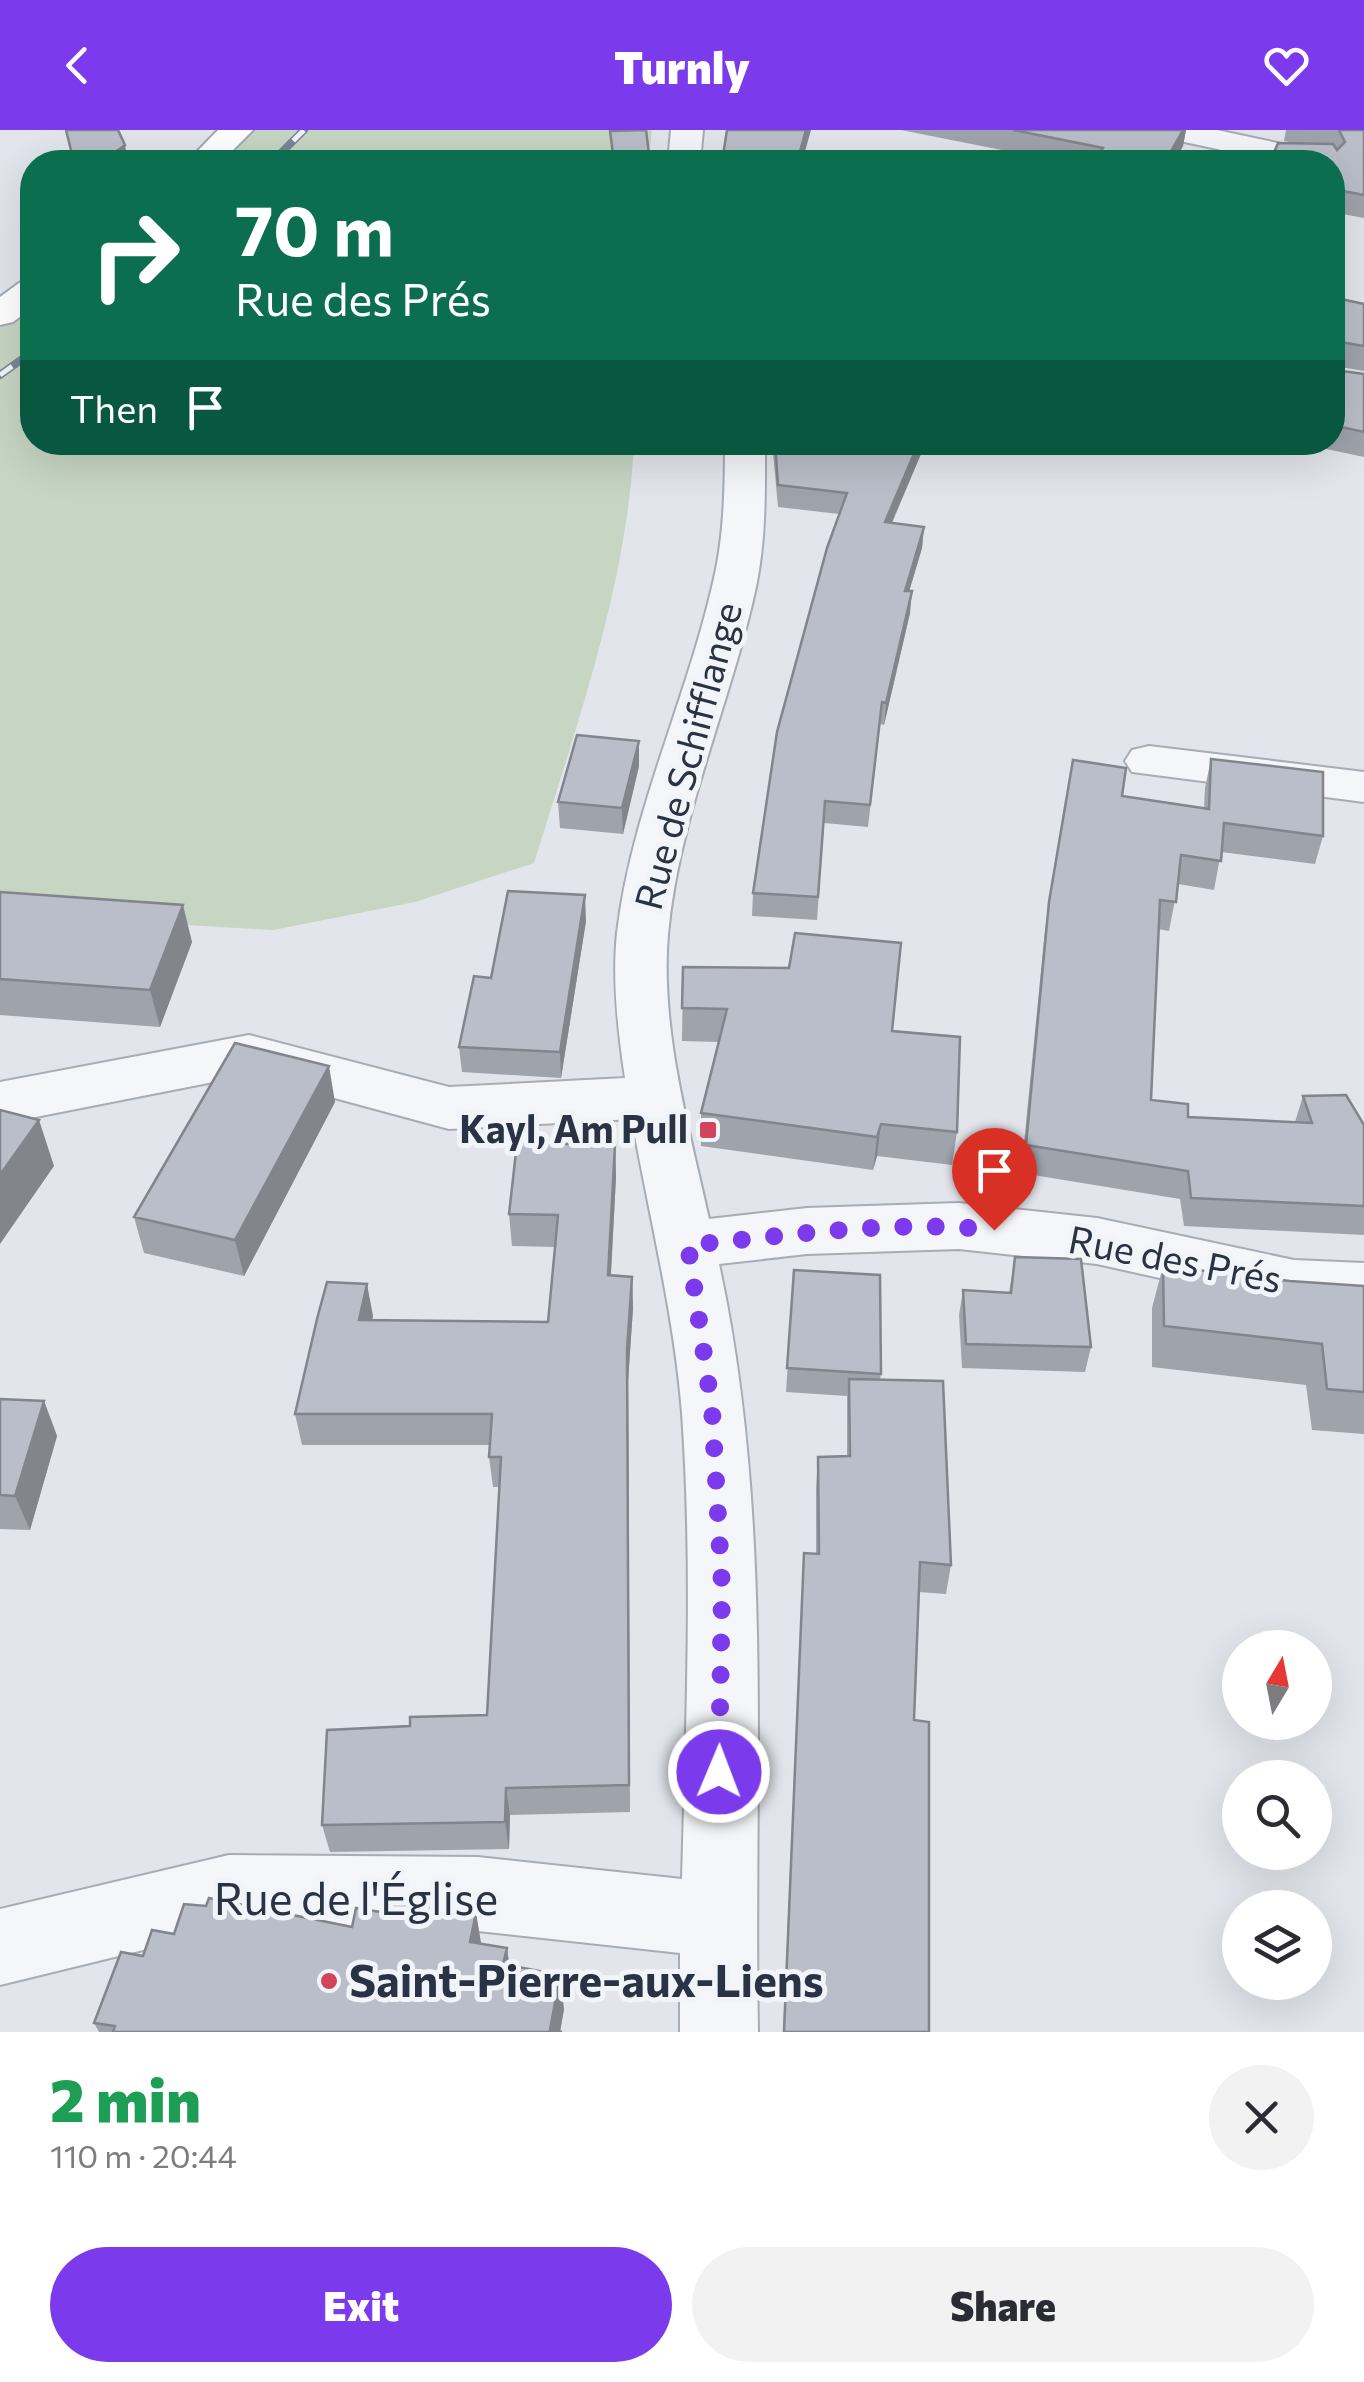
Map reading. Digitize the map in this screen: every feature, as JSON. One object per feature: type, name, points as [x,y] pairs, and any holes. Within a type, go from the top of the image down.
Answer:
[{"type":"main road","points":[[216,150],[237,130]]},
{"type":"street","points":[[1172,130],[1229,150]]},
{"type":"street","name":"Rue de Schifflange","points":[[719,2032],[722,1586],[712,1409],[688,1245],[657,1096],[642,998],[642,940],[658,848],[734,587],[742,532],[745,455]]},
{"type":"street","points":[[1148,761],[1364,787]]},
{"type":"street","points":[[0,1103],[249,1055],[449,1108],[657,1096]]},
{"type":"street","name":"Rue des Prés","points":[[688,1245],[807,1231],[960,1226],[1096,1241],[1294,1284],[1364,1287]]},
{"type":"street","name":"Rue de l'Église","points":[[0,1947],[229,1892],[478,1894],[717,1920]]},
{"type":"green space","points":[[249,130],[652,130],[650,147],[604,150],[226,150]]},
{"type":"green space","points":[[20,308],[20,455],[633,455],[610,603],[534,863],[415,902],[273,930],[0,915],[0,322]]},
{"type":"building","points":[[66,130],[118,130],[125,145],[118,150],[71,150]]},
{"type":"building","points":[[646,130],[648,150],[612,150],[610,131]]},
{"type":"building","points":[[727,130],[806,130],[800,150],[724,150]]},
{"type":"building","points":[[1013,130],[1183,130],[1172,150],[1103,148]]},
{"type":"building","points":[[1339,130],[1364,130],[1364,195],[1345,191],[1345,150],[1337,150],[1345,142]]},
{"type":"building","points":[[1278,143],[1333,144],[1337,150],[1275,150]]},
{"type":"building","points":[[1345,300],[1364,304],[1364,346],[1345,343]]},
{"type":"building","points":[[1345,371],[1364,374],[1364,432],[1345,428]]},
{"type":"building","points":[[776,455],[913,455],[885,522],[924,527],[905,591],[912,591],[886,703],[882,702],[870,805],[825,801],[818,897],[753,893],[777,732],[827,548],[847,493],[778,485]]},
{"type":"building","points":[[577,735],[639,741],[622,808],[558,802]]},
{"type":"building","points":[[1211,759],[1323,772],[1323,836],[1224,823],[1221,861],[1181,855],[1176,902],[1160,900],[1151,1100],[1188,1104],[1188,1117],[1312,1123],[1303,1096],[1346,1095],[1364,1125],[1364,1206],[1191,1198],[1188,1171],[1026,1145],[1049,902],[1073,760],[1126,768],[1122,796],[1209,809]]},
{"type":"building","points":[[508,891],[585,895],[560,1052],[459,1047],[474,976],[491,978]]},
{"type":"building","points":[[0,892],[183,905],[150,990],[0,979]]},
{"type":"building","points":[[795,933],[901,943],[892,1031],[960,1037],[957,1132],[881,1124],[877,1137],[701,1113],[727,1009],[682,1008],[683,967],[789,968]]},
{"type":"building","points":[[235,1043],[329,1066],[235,1240],[134,1217]]},
{"type":"building","points":[[0,1110],[39,1120],[0,1175]]},
{"type":"building","points":[[517,1143],[615,1145],[608,1275],[632,1277],[627,1350],[629,1785],[506,1788],[505,1822],[322,1825],[327,1730],[410,1726],[410,1717],[487,1715],[501,1457],[489,1457],[492,1414],[295,1414],[327,1282],[367,1284],[359,1320],[548,1322],[558,1215],[509,1214]]},
{"type":"building","points":[[1015,1257],[1081,1259],[1091,1347],[966,1344],[963,1290],[1011,1293]]},
{"type":"building","points":[[1163,1266],[1364,1286],[1364,1392],[1327,1389],[1322,1344],[1164,1326]]},
{"type":"building","points":[[794,1270],[880,1275],[881,1374],[787,1368]]},
{"type":"building","points":[[849,1379],[943,1381],[951,1565],[920,1562],[914,1720],[929,1722],[929,2032],[784,2032],[804,1553],[819,1554],[818,1457],[850,1456]]},
{"type":"building","points":[[0,1399],[44,1401],[15,1496],[0,1495]]},
{"type":"building","name":"Saint-Pierre-aux-Liens","points":[[209,1898],[352,1927],[356,1908],[381,1912],[385,1898],[411,1898],[476,1913],[470,1942],[507,1948],[503,1964],[560,1975],[550,2030],[562,2032],[113,2032],[115,2026],[94,2023],[121,1952],[143,1956],[152,1930],[174,1934],[184,1904],[206,1906]]},
{"type":"railway","points":[[284,150],[304,130]]},
{"type":"railway","points":[[0,375],[20,361]]},
{"type":"place","name":"Kayl, Am Pull","points":[[708,1130]]},
{"type":"place","name":"Saint-Pierre-aux-Liens","points":[[329,1981]]},
{"type":"route","points":[[719,1772],[722,1586],[712,1409],[688,1245],[807,1231],[960,1226],[994,1230]]}]
